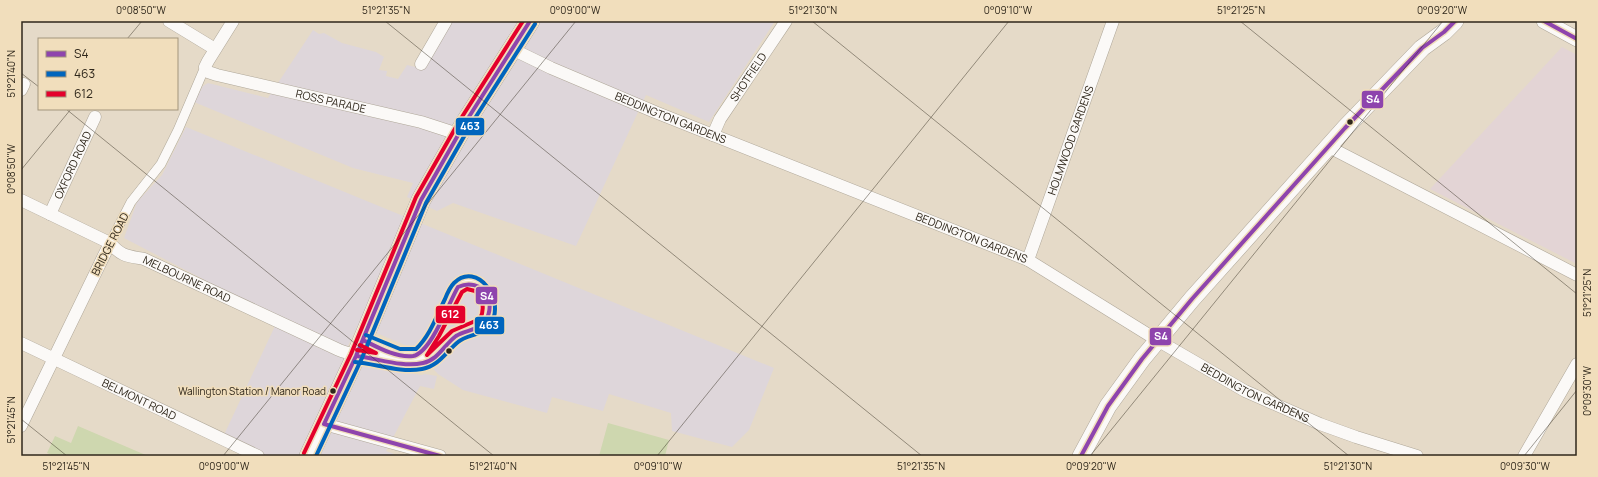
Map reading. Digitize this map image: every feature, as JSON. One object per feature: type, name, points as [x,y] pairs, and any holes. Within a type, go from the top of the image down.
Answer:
[{"type":"main road","points":[[309,456],[360,348],[421,200],[458,134],[530,21]]},
{"type":"main road","points":[[1422,48],[1440,21]]},
{"type":"main road","points":[[1084,449],[1108,406],[1157,340],[1327,146],[1422,48],[1444,32],[1455,21]]},
{"type":"street","points":[[169,21],[215,49]]},
{"type":"street","points":[[205,67],[233,21]]},
{"type":"street","points":[[421,64],[446,21]]},
{"type":"street","name":"SHOTFIELD","points":[[713,134],[720,119],[786,21]]},
{"type":"street","name":"HOLMWOOD GARDENS","points":[[1028,260],[1113,21]]},
{"type":"street","points":[[1544,21],[1577,39]]},
{"type":"street","name":"BEDDINGTON GARDENS","points":[[512,49],[551,68],[662,115],[1028,260],[1157,340],[1265,401],[1356,437],[1417,456]]},
{"type":"street","name":"ROSS PARADE","points":[[205,67],[208,72],[217,75],[421,122],[458,134]]},
{"type":"street","name":"BRIDGE ROAD","points":[[21,426],[131,202],[161,164],[178,130],[205,67]]},
{"type":"street","name":"OXFORD ROAD","points":[[50,214],[95,117]]},
{"type":"street","points":[[1327,146],[1577,275]]},
{"type":"street","name":"MELBOURNE ROAD","points":[[21,200],[110,243],[117,252],[132,258],[143,258],[339,350],[360,348]]},
{"type":"street","points":[[470,283],[484,290],[488,295],[489,313],[484,324],[475,330],[464,331],[456,336],[429,360],[423,363],[408,363],[360,348],[412,356],[419,354],[429,342],[458,287],[463,284],[470,283]]},
{"type":"street","name":"BELMONT ROAD","points":[[21,343],[258,456]]},
{"type":"street","points":[[1524,456],[1577,364]]},
{"type":"street","points":[[324,424],[440,456]]},
{"type":"shaded area","points":[[452,21],[775,21],[709,122],[646,95],[576,246],[453,203],[437,211],[407,197],[413,183],[353,168],[194,102],[203,86],[208,83],[268,98],[313,30],[319,34],[324,33],[342,43],[376,52],[384,57],[379,70],[387,71],[386,76],[398,79],[407,65],[424,69]]},
{"type":"shaded area","points":[[1562,47],[1577,55],[1577,264],[1430,189]]},
{"type":"shaded area","points":[[186,127],[774,368],[749,430],[732,447],[672,431],[671,413],[609,394],[603,411],[552,397],[547,413],[463,390],[438,374],[414,349],[358,325],[347,348],[266,312],[124,238],[137,202],[162,175]]},
{"type":"shaded area","points":[[275,326],[376,366],[421,375],[425,374],[437,376],[434,389],[420,386],[386,451],[394,454],[393,456],[262,456],[223,437]]},
{"type":"green space","points":[[608,423],[669,440],[665,456],[599,456]]},
{"type":"green space","points":[[78,426],[148,456],[54,456],[47,453],[55,436],[71,443]]},
{"type":"transit line","name":"612","points":[[304,453],[351,354],[416,197],[460,120],[523,21]]},
{"type":"transit line","name":"S4","points":[[324,424],[356,356],[421,200],[465,123],[530,21]]},
{"type":"transit line","name":"S4","points":[[1081,456],[1108,406],[1142,359],[1192,299],[1345,128],[1422,48],[1444,32],[1455,21]]},
{"type":"transit line","name":"S4","points":[[1544,21],[1577,39]]},
{"type":"transit line","name":"463","points":[[316,456],[362,358],[426,203],[470,126],[535,24]]},
{"type":"transit line","name":"463","points":[[355,362],[405,370],[422,369],[433,365],[462,339],[487,329],[494,315],[495,305],[487,286],[472,276],[463,277],[451,286],[429,332],[416,349],[400,349],[366,335]]},
{"type":"transit line","name":"S4","points":[[356,356],[407,364],[423,363],[433,359],[456,336],[479,327],[485,321],[489,314],[490,307],[488,299],[481,288],[474,285],[458,287],[433,337],[420,353],[413,356],[393,354],[363,340]]},
{"type":"transit line","name":"612","points":[[467,289],[475,291],[480,297],[483,308],[480,319],[452,331],[427,355],[439,336],[462,292],[467,289]]},
{"type":"transit line","name":"612","points":[[357,350],[376,353],[360,345]]},
{"type":"transit line","name":"S4","points":[[324,424],[440,456]]},
{"type":"place","name":"Wallington Station / Manor Road","points":[[333,391]]}]
